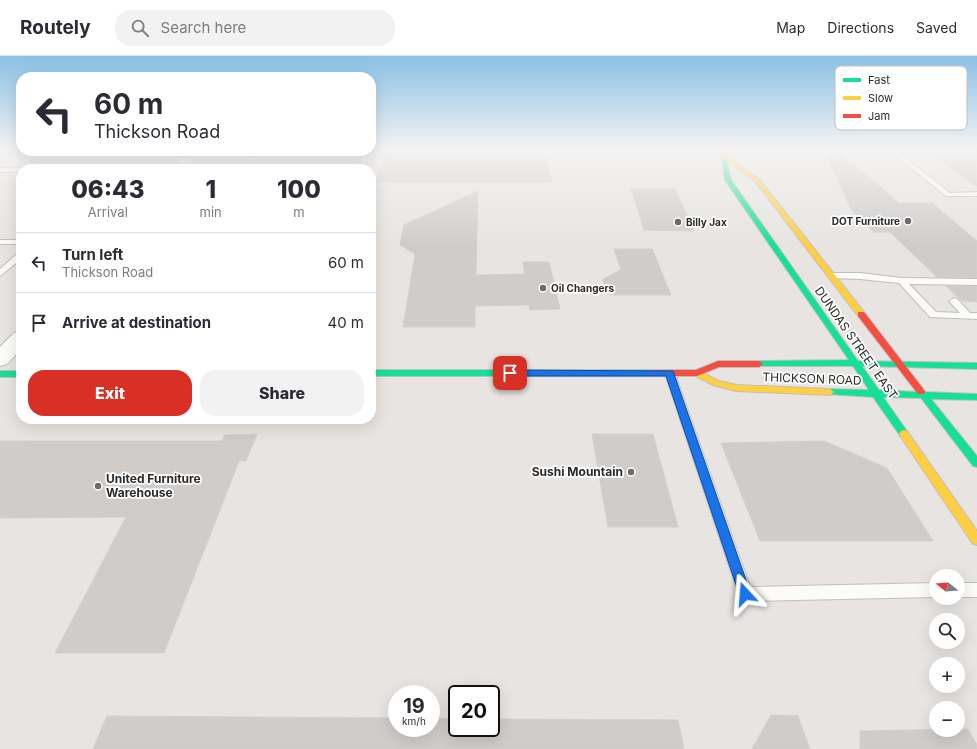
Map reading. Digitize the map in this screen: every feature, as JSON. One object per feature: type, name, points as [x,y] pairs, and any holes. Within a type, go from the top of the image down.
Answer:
[{"type":"main road","name":"DUNDAS STREET EAST","points":[[728,180],[977,540]]},
{"type":"main road","name":"DUNDAS STREET EAST","points":[[757,180],[977,463]]},
{"type":"main road","name":"THICKSON ROAD","points":[[376,373],[670,374],[697,373],[718,364],[977,366]]},
{"type":"main road","name":"THICKSON ROAD","points":[[697,373],[716,383],[736,388],[977,397]]},
{"type":"main road","points":[[0,374],[16,374]]},
{"type":"street","points":[[0,359],[16,342]]},
{"type":"lane","points":[[930,180],[948,194],[977,194]]},
{"type":"lane","points":[[0,242],[16,242]]},
{"type":"lane","points":[[0,273],[16,259]]},
{"type":"lane","points":[[833,276],[864,276],[938,285],[963,285],[977,282]]},
{"type":"lane","points":[[902,281],[932,315],[972,316]]},
{"type":"lane","points":[[954,301],[972,316]]},
{"type":"lane","points":[[670,374],[745,594],[929,590]]},
{"type":"lane","points":[[965,590],[977,590]]},
{"type":"building","points":[[376,180],[552,180],[552,182],[376,182]]},
{"type":"building","points":[[838,180],[873,180],[899,203],[932,203],[977,241],[977,278],[937,277],[890,232],[874,232],[852,211]]},
{"type":"building","points":[[968,180],[977,180],[977,187]]},
{"type":"building","points":[[631,189],[675,189],[694,231],[644,230]]},
{"type":"building","points":[[478,191],[476,275],[525,274],[523,262],[549,262],[560,309],[530,310],[529,305],[475,306],[475,327],[403,327],[415,254],[400,245],[404,225]]},
{"type":"building","points":[[614,249],[652,249],[671,295],[615,295],[605,293],[603,279],[621,270]]},
{"type":"building","points":[[946,286],[977,286],[977,302],[962,301]]},
{"type":"building","points":[[257,434],[246,461],[239,461],[164,653],[55,653],[126,517],[0,518],[0,441],[222,441],[225,435]]},
{"type":"building","points":[[592,434],[653,434],[678,527],[608,527]]},
{"type":"building","points":[[824,441],[887,468],[933,541],[760,541],[721,443]]},
{"type":"building","points":[[771,715],[798,716],[810,749],[752,749]]},
{"type":"building","points":[[107,716],[388,718],[388,737],[440,737],[440,718],[448,719],[448,737],[500,737],[500,719],[678,720],[684,749],[93,749]]},
{"type":"building","points":[[965,729],[968,729],[977,745],[977,749],[860,749],[860,731],[929,730],[929,737],[965,737]]},
{"type":"traffic: fast","points":[[728,180],[904,434]]},
{"type":"traffic: fast","points":[[759,364],[832,363],[977,366]]},
{"type":"traffic: fast","points":[[376,373],[652,373]]},
{"type":"traffic: fast","points":[[0,374],[16,374]]},
{"type":"traffic: fast","points":[[830,392],[977,397]]},
{"type":"traffic: fast","points":[[921,392],[977,463]]},
{"type":"traffic: slow","points":[[757,180],[861,314]]},
{"type":"traffic: slow","points":[[697,373],[716,383],[736,388],[830,392]]},
{"type":"traffic: slow","points":[[904,434],[977,540]]},
{"type":"traffic: jam","points":[[861,314],[921,392]]},
{"type":"traffic: jam","points":[[652,373],[697,373],[718,364],[759,364]]},
{"type":"place","name":"DOT Furniture","points":[[908,221]]},
{"type":"place","name":"Billy Jax","points":[[678,222]]},
{"type":"place","name":"Oil Changers","points":[[543,288]]},
{"type":"place","name":"Sushi Mountain","points":[[631,472]]},
{"type":"place","name":"United Furniture Warehouse","points":[[98,486]]},
{"type":"route","points":[[510,373],[670,374],[745,594]]}]
